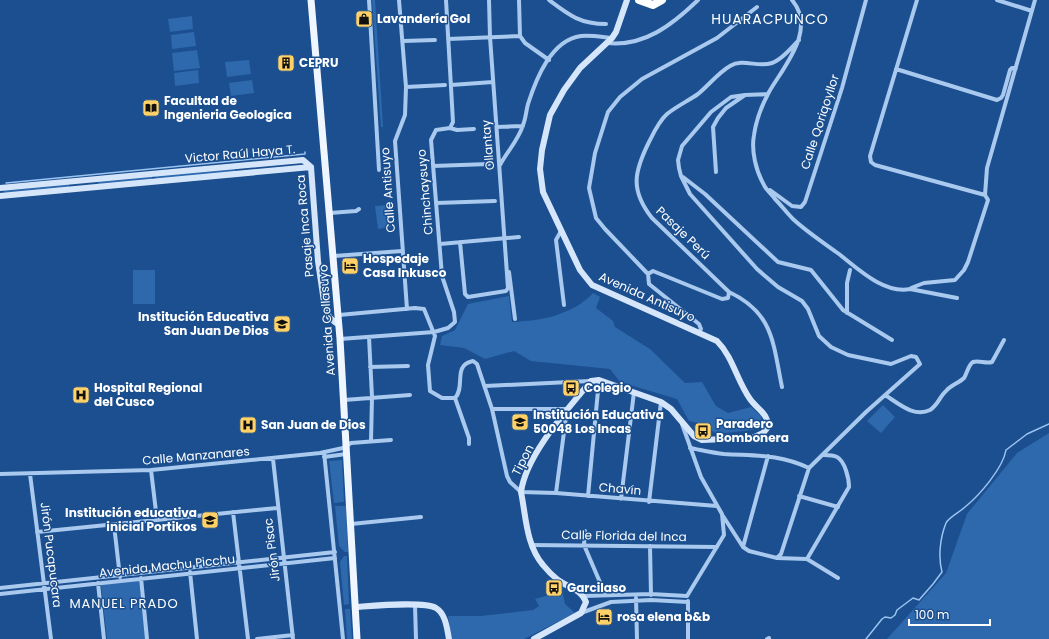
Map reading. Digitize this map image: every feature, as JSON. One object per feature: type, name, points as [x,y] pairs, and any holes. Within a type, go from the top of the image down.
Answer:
[{"type":"highway","points":[[639,0],[653,5],[662,0]]},
{"type":"main road","name":"Avenida Collasuyo","points":[[312,0],[339,315],[357,639]]},
{"type":"street","points":[[369,0],[379,170]]},
{"type":"street","name":"Calle Antisuyo","points":[[399,0],[406,87],[405,115],[395,141],[407,309]]},
{"type":"street","points":[[446,0],[453,122],[450,128],[457,130],[474,130]]},
{"type":"street","name":"Ollantay","points":[[460,242],[463,289],[468,296],[502,293],[508,288],[506,238],[490,37],[489,0]]},
{"type":"street","points":[[519,0],[520,36],[525,43],[549,60]]},
{"type":"street","points":[[548,0],[575,19],[591,24],[606,24]]},
{"type":"street","name":"Avenida Antisuyo","points":[[627,0],[616,32],[612,38],[580,68],[564,90],[550,115],[542,150],[540,175],[543,192],[561,231],[580,270],[592,286],[711,337],[722,346],[741,384],[751,400],[766,416],[768,427],[762,434],[752,438],[709,441],[694,436],[682,422]]},
{"type":"street","points":[[607,43],[620,45],[645,39],[675,22],[698,0]]},
{"type":"street","points":[[792,0],[797,6],[800,15],[801,29],[799,40],[768,94],[757,120],[754,136],[755,161],[764,186],[793,219],[874,280],[896,289],[903,290],[910,289],[924,283],[949,282],[960,276],[968,262],[988,200],[985,195],[987,168],[1035,0]]},
{"type":"street","name":"Calle Qoriqoyllor","points":[[764,186],[792,206],[801,207],[805,202],[842,88],[866,0]]},
{"type":"street","points":[[917,0],[870,156],[871,162],[877,165],[985,195]]},
{"type":"street","points":[[997,0],[1032,11]]},
{"type":"street","points":[[699,332],[701,328],[696,322],[649,284],[648,274],[605,230],[596,218],[589,188],[595,153],[608,112],[620,97],[642,79],[717,38],[757,7]]},
{"type":"street","points":[[448,39],[520,36]]},
{"type":"street","points":[[500,165],[523,126],[528,104],[536,83],[549,60],[558,48],[572,38],[581,36],[612,38]]},
{"type":"street","points":[[403,41],[435,40]]},
{"type":"street","name":"Pasaje Perú","points":[[782,387],[768,326],[751,306],[742,298],[729,292],[656,222],[643,207],[635,186],[639,161],[656,127],[666,114],[698,94],[720,72],[735,63],[743,62],[762,65],[772,63],[799,40]]},
{"type":"street","points":[[896,69],[997,100],[1003,95],[1010,70],[1012,68],[1016,68]]},
{"type":"street","points":[[451,85],[493,82]]},
{"type":"street","points":[[406,87],[445,85]]},
{"type":"street","points":[[768,94],[731,97],[711,112],[682,146],[678,160],[681,176],[690,194],[757,269],[778,287],[802,301],[808,309],[819,336],[831,347],[848,355],[891,364],[912,356],[920,360],[918,368],[885,395],[809,468],[781,554],[777,558]]},
{"type":"street","points":[[716,172],[713,127],[726,108],[745,95]]},
{"type":"street","points":[[496,127],[523,126]]},
{"type":"street","name":"Chinchaysuyo","points":[[434,332],[448,328],[455,322],[454,312],[442,278],[431,140],[432,134],[438,129],[450,128]]},
{"type":"street","name":"Victor Raúl Haya T.","points":[[0,188],[303,160],[311,167]]},
{"type":"street","points":[[268,163],[268,171]]},
{"type":"street","points":[[433,166],[489,164]]},
{"type":"street","name":"Victor Raúl Haya T.","points":[[0,196],[311,167]]},
{"type":"street","name":"Pasaje Inca Roca","points":[[311,167],[318,261],[324,302],[329,317],[339,324]]},
{"type":"street","points":[[681,176],[705,194],[778,262],[811,270],[847,313],[892,340]]},
{"type":"street","points":[[436,203],[495,201]]},
{"type":"street","points":[[330,213],[356,211],[359,208]]},
{"type":"street","points":[[561,231],[556,240],[564,304]]},
{"type":"street","points":[[440,244],[519,237]]},
{"type":"street","points":[[506,238],[515,318]]},
{"type":"street","points":[[334,256],[402,251]]},
{"type":"street","points":[[847,313],[847,283],[850,270]]},
{"type":"street","points":[[648,274],[653,271],[722,299],[728,298],[729,292]]},
{"type":"street","points":[[910,289],[958,298]]},
{"type":"street","points":[[339,315],[415,308],[424,309],[434,332],[435,339],[429,356],[428,370],[430,391],[442,398],[456,398]]},
{"type":"street","points":[[340,339],[434,332]]},
{"type":"street","points":[[369,337],[372,397],[371,441]]},
{"type":"street","points":[[885,395],[911,411],[923,412],[930,410],[941,400],[944,393],[952,385],[963,378],[971,364],[974,362],[992,362],[1004,340]]},
{"type":"street","points":[[469,444],[469,438],[456,398],[460,390],[460,373],[463,366],[466,363],[473,361],[477,364],[485,386],[510,482],[521,492]]},
{"type":"street","points":[[370,367],[408,366]]},
{"type":"street","points":[[485,386],[599,380],[661,402],[671,409],[682,422],[701,477],[742,547],[749,551],[777,558],[807,559],[838,578]]},
{"type":"street","points":[[588,496],[599,380]]},
{"type":"street","name":"Tipon","points":[[583,596],[558,580],[542,564],[531,545],[521,492],[526,473],[549,434],[567,409],[591,381]]},
{"type":"street","points":[[621,499],[634,392]]},
{"type":"street","points":[[344,400],[410,395]]},
{"type":"street","points":[[649,502],[661,402]]},
{"type":"street","points":[[492,409],[567,409],[556,492]]},
{"type":"street","name":"Calle Manzanares","points":[[0,474],[151,470],[324,455],[346,450],[351,443],[391,440]]},
{"type":"street","points":[[690,448],[722,454],[768,456],[792,460],[809,468]]},
{"type":"street","points":[[343,639],[324,455],[346,450]]},
{"type":"street","points":[[807,559],[849,487],[849,480],[841,459],[836,456],[824,455]]},
{"type":"street","points":[[742,547],[768,456]]},
{"type":"street","name":"Jirón Pisac","points":[[273,459],[293,637]]},
{"type":"street","points":[[151,470],[157,520]]},
{"type":"street","name":"Jirón Pucapucara","points":[[30,474],[51,639]]},
{"type":"street","name":"Chavín","points":[[521,492],[556,492],[649,502],[717,506]]},
{"type":"street","points":[[799,496],[838,507]]},
{"type":"street","points":[[37,532],[278,508]]},
{"type":"street","points":[[233,512],[248,639]]},
{"type":"street","points":[[688,639],[687,596],[724,535],[722,514]]},
{"type":"street","points":[[351,524],[421,517]]},
{"type":"street","points":[[114,525],[120,581]]},
{"type":"street","points":[[584,531],[584,545],[605,594]]},
{"type":"street","name":"Calle Florida del Inca","points":[[531,545],[717,548]]},
{"type":"street","points":[[650,546],[651,600]]},
{"type":"street","name":"Avenida Machu Picchu","points":[[0,588],[335,552]]},
{"type":"street","name":"Avenida Machu Picchu","points":[[0,594],[335,558]]},
{"type":"street","points":[[189,568],[197,639]]},
{"type":"street","points":[[141,578],[147,639]]},
{"type":"street","points":[[98,583],[104,639]]},
{"type":"street","points":[[581,614],[586,602],[583,596],[605,594],[651,594],[687,596]]},
{"type":"street","points":[[636,594],[637,639]]},
{"type":"street","points":[[534,639],[603,603],[636,600],[688,602]]},
{"type":"street","points":[[415,605],[416,639]]},
{"type":"street","points":[[355,607],[415,605],[436,608],[441,613],[446,624],[449,639]]},
{"type":"street","points":[[257,639],[293,637]]},
{"type":"shaded area","points":[[372,0],[375,0],[383,127],[381,127]]},
{"type":"shaded area","points":[[192,16],[193,29],[170,32],[168,19]]},
{"type":"shaded area","points":[[194,32],[196,46],[172,49],[171,35]]},
{"type":"shaded area","points":[[197,50],[200,68],[174,71],[172,53]]},
{"type":"shaded area","points":[[249,60],[251,74],[227,77],[225,62]]},
{"type":"shaded area","points":[[198,70],[199,83],[175,86],[174,73]]},
{"type":"shaded area","points":[[252,80],[254,93],[231,96],[229,83]]},
{"type":"shaded area","points":[[235,168],[235,172],[156,180],[155,176]]},
{"type":"shaded area","points":[[152,176],[152,180],[99,185],[98,183],[99,181]]},
{"type":"shaded area","points":[[69,184],[69,188],[4,194],[4,190]]},
{"type":"shaded area","points":[[389,205],[391,227],[378,229],[375,206]]},
{"type":"shaded area","points":[[133,270],[155,270],[155,304],[133,304]]},
{"type":"shaded area","points":[[593,293],[600,297],[596,308],[613,321],[615,327],[650,349],[685,383],[702,382],[716,406],[728,413],[751,407],[761,416],[763,425],[752,430],[716,434],[704,424],[689,421],[677,399],[620,382],[610,369],[531,361],[514,351],[485,359],[464,348],[440,345],[442,336],[455,330],[468,304],[509,296],[512,322],[545,318],[566,312],[585,301]]},
{"type":"shaded area","points":[[883,405],[895,417],[881,433],[867,421]]},
{"type":"shaded area","points":[[1049,433],[1049,639],[887,639],[946,573],[967,514],[1017,453]]},
{"type":"shaded area","points":[[342,460],[344,502],[334,503],[329,461]]},
{"type":"shaded area","points":[[335,506],[346,506],[348,552],[345,552],[339,546]]},
{"type":"shaded area","points":[[344,556],[347,556],[349,604],[344,605],[340,562]]},
{"type":"shaded area","points":[[139,580],[146,639],[107,639],[101,585]]},
{"type":"shaded area","points":[[556,593],[563,594],[565,604],[575,613],[524,639],[452,639],[448,616],[481,616],[533,610],[539,606],[535,599]]},
{"type":"shaded area","points":[[345,609],[350,609],[352,639],[347,639]]},
{"type":"waterway","points":[[6,183],[305,154],[305,152]]},
{"type":"waterway","points":[[866,639],[882,619],[885,617],[891,618],[895,615],[897,610],[913,598],[919,600],[942,572],[940,548],[946,523],[971,502],[990,481],[1000,465],[1006,450],[1027,434],[1049,424]]},
{"type":"place","name":"Lavandería Gol","points":[[364,19]]},
{"type":"place","name":"CEPRU","points":[[286,63]]},
{"type":"place","name":"Facultad de Ingenieria Geologica","points":[[151,108]]},
{"type":"place","name":"Hospedaje Casa Inkusco","points":[[350,266]]},
{"type":"place","name":"Institución Educativa San Juan De Dios","points":[[282,324]]},
{"type":"place","name":"Colegio","points":[[571,388]]},
{"type":"place","name":"Hospital Regional del Cusco","points":[[81,395]]},
{"type":"place","name":"Institución Educativa 50048 Los Incas","points":[[520,422]]},
{"type":"place","name":"San Juan de Dios","points":[[248,425]]},
{"type":"place","name":"Paradero Bombonera","points":[[703,431]]},
{"type":"place","name":"Institución educativa inicial Portikos","points":[[210,520]]},
{"type":"place","name":"Garcilaso","points":[[554,588]]},
{"type":"place","name":"rosa elena b&b","points":[[604,617]]},
{"type":"district","name":"HUARACPUNCO","points":[[770,19]]},
{"type":"district","name":"MANUEL PRADO","points":[[124,603]]}]
